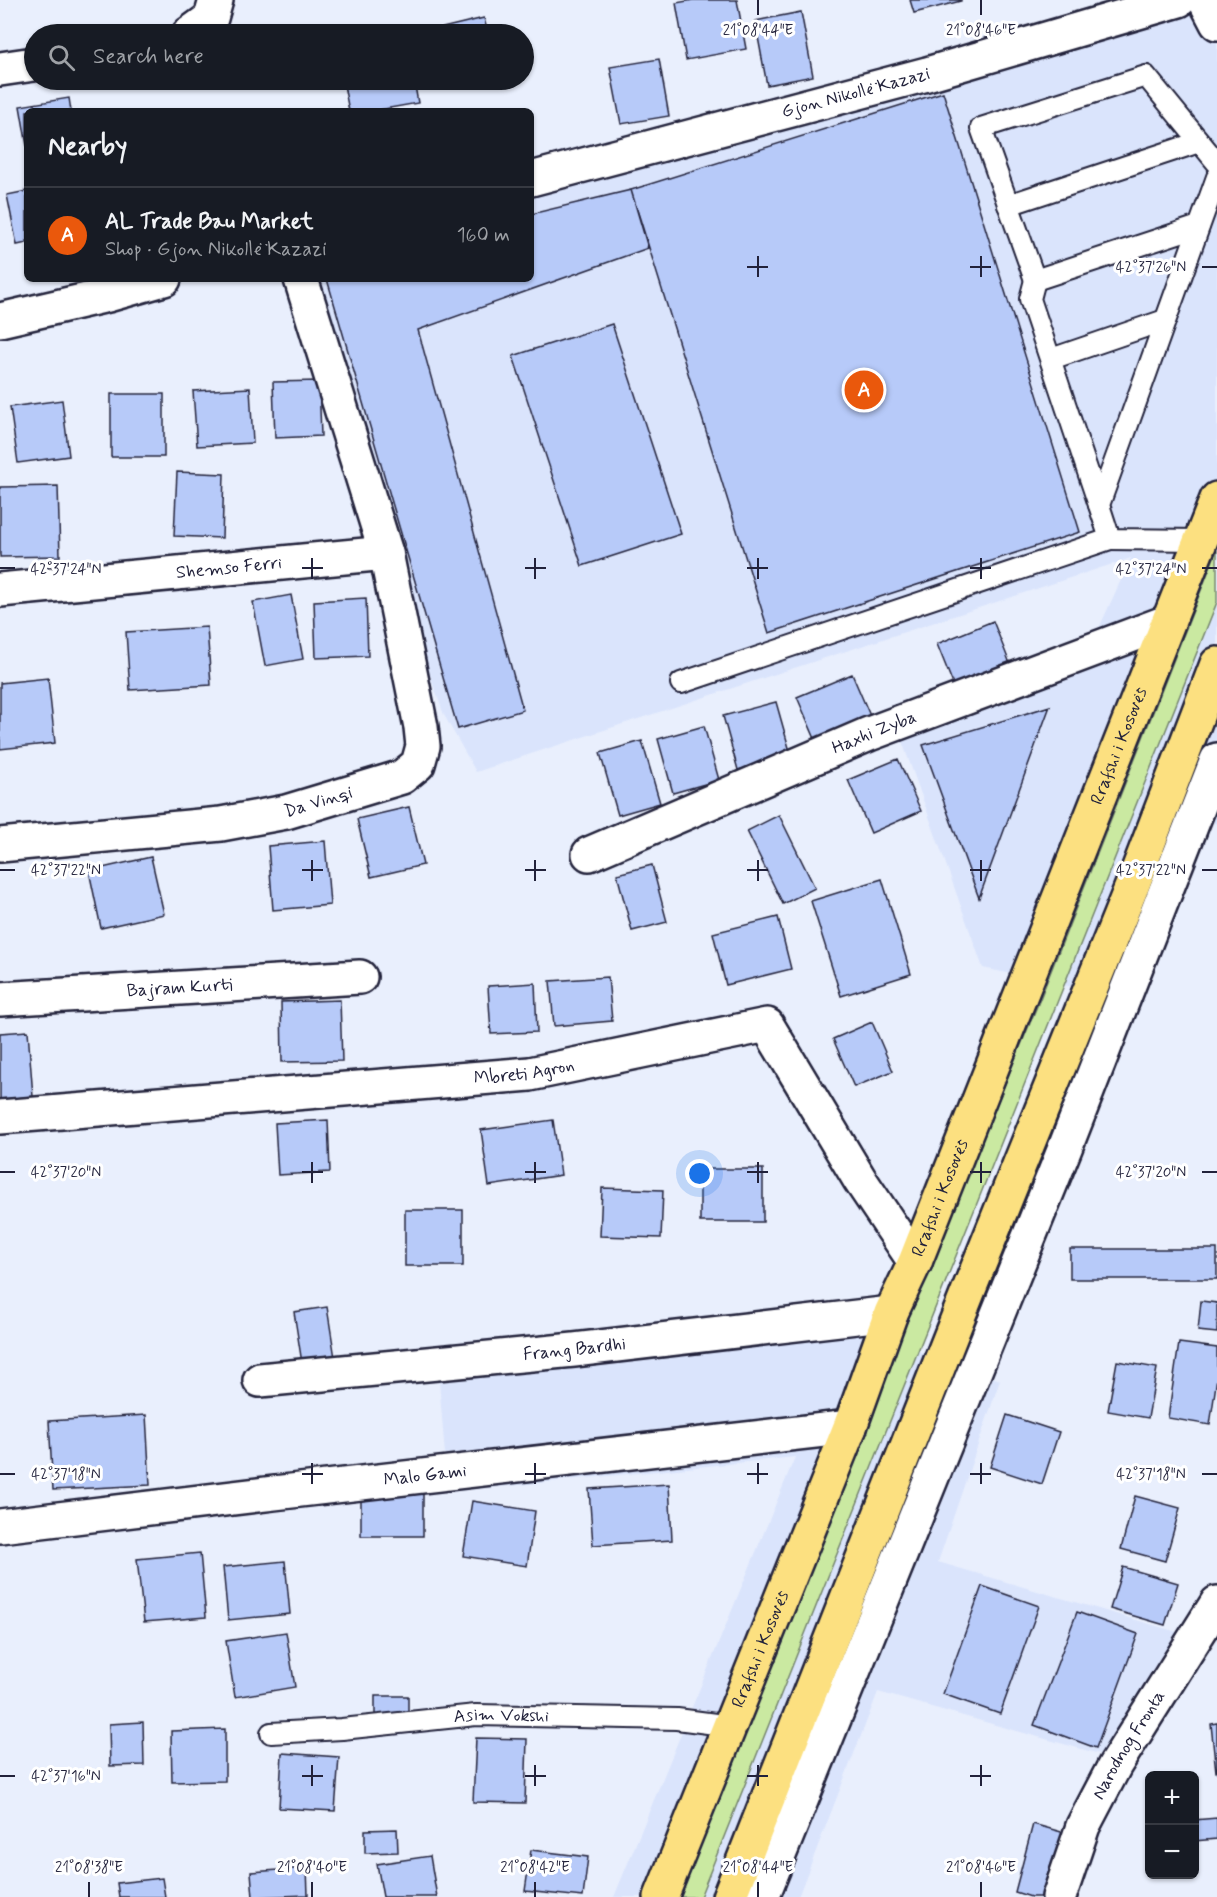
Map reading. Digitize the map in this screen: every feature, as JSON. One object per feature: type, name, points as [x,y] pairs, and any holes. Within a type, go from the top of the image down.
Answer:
[{"type":"highway","name":"Rrafshi i Kosovës","points":[[661,1897],[850,1427],[891,1313],[915,1262],[1217,499]]},
{"type":"highway","points":[[729,1897],[1134,881],[1217,664]]},
{"type":"street","points":[[202,24],[210,18],[216,0]]},
{"type":"street","name":"Gjon Nikollë Kazazi","points":[[534,178],[927,74],[1179,0]]},
{"type":"street","points":[[1205,0],[1217,23]]},
{"type":"street","points":[[0,69],[24,65]]},
{"type":"street","points":[[0,320],[154,282]]},
{"type":"street","points":[[302,282],[386,553]]},
{"type":"street","name":"Shemso Ferri","points":[[0,590],[386,553]]},
{"type":"street","name":"Da Vinqi","points":[[0,845],[220,824],[286,812],[402,777],[417,764],[423,746],[386,553]]},
{"type":"street","name":"Haxhi Zyba","points":[[589,854],[869,734],[1167,622]]},
{"type":"street","points":[[762,1897],[1069,1137],[1217,760]]},
{"type":"street","name":"Bajram Kurti","points":[[0,999],[360,977]]},
{"type":"street","name":"Mbreti Agron","points":[[0,1117],[530,1074],[767,1025],[860,1180],[915,1262]]},
{"type":"street","name":"Frang Bardhi","points":[[260,1380],[574,1350],[891,1313]]},
{"type":"street","name":"Malo Gami","points":[[0,1526],[850,1427]]},
{"type":"street","name":"Narodnog Fronta","points":[[1059,1897],[1083,1826],[1115,1765],[1217,1603]]},
{"type":"lane","points":[[1110,539],[1030,299],[1035,280],[981,128],[1146,76],[1217,163]]},
{"type":"lane","points":[[1008,205],[1199,142]]},
{"type":"lane","points":[[1099,504],[1217,177]]},
{"type":"lane","points":[[1035,280],[1199,226]]},
{"type":"lane","points":[[1051,359],[1165,320]]},
{"type":"lane","points":[[681,683],[1110,539],[1201,540]]},
{"type":"lane","name":"Asim Vokshi","points":[[271,1733],[342,1730],[477,1715],[678,1719],[731,1726]]},
{"type":"shaded area","points":[[1217,0],[1217,824],[1207,820],[1135,1000],[983,968],[902,741],[1079,672],[1131,558],[476,772],[444,715],[386,553],[302,282],[534,282],[534,178]]},
{"type":"shaded area","points":[[840,1324],[1000,1380],[938,1562],[1177,1632],[1103,1755],[878,1692],[798,1897],[614,1897],[795,1457],[448,1492],[439,1381]]},
{"type":"green space","points":[[1217,550],[1217,602],[700,1897],[680,1897],[905,1326],[1040,999]]},
{"type":"building","points":[[693,0],[737,0],[746,49],[686,60],[676,3]]},
{"type":"building","points":[[910,0],[961,0],[961,1],[914,13]]},
{"type":"building","points":[[801,12],[813,76],[767,85],[755,21]]},
{"type":"building","points":[[484,18],[486,24],[459,24]]},
{"type":"building","points":[[659,59],[669,116],[621,124],[610,67]]},
{"type":"building","points":[[345,90],[416,90],[418,103],[390,108],[348,108]]},
{"type":"building","points":[[943,92],[1080,532],[769,633],[631,190]]},
{"type":"building","points":[[69,98],[71,108],[24,108],[24,129],[20,106]]},
{"type":"building","points":[[631,190],[648,248],[418,330],[523,710],[458,729],[328,282],[534,282],[534,213]]},
{"type":"building","points":[[24,192],[24,244],[17,245],[7,195]]},
{"type":"building","points":[[612,324],[681,534],[582,566],[513,356]]},
{"type":"building","points":[[319,381],[321,436],[275,438],[273,382]]},
{"type":"building","points":[[250,388],[253,443],[197,446],[193,391]]},
{"type":"building","points":[[111,394],[164,394],[164,457],[111,457]]},
{"type":"building","points":[[62,400],[69,456],[18,463],[10,407]]},
{"type":"building","points":[[177,472],[224,474],[222,538],[174,536]]},
{"type":"building","points":[[58,486],[60,556],[0,557],[0,487]]},
{"type":"building","points":[[291,595],[303,659],[265,666],[253,602]]},
{"type":"building","points":[[366,598],[368,656],[316,658],[314,601]]},
{"type":"building","points":[[993,621],[1013,671],[957,694],[937,644]]},
{"type":"building","points":[[207,627],[211,685],[130,690],[126,632]]},
{"type":"building","points":[[852,674],[874,725],[819,748],[797,697]]},
{"type":"building","points":[[48,678],[55,743],[0,749],[0,683]]},
{"type":"building","points":[[776,702],[791,755],[738,770],[723,716]]},
{"type":"building","points":[[1050,706],[979,898],[923,745]]},
{"type":"building","points":[[704,726],[719,780],[673,793],[658,739]]},
{"type":"building","points":[[642,741],[660,803],[618,815],[600,753]]},
{"type":"building","points":[[898,759],[921,811],[871,833],[848,780]]},
{"type":"building","points":[[409,807],[423,865],[371,877],[357,819]]},
{"type":"building","points":[[779,815],[815,888],[783,904],[747,831]]},
{"type":"building","points":[[325,841],[330,905],[273,910],[268,846]]},
{"type":"building","points":[[151,857],[164,914],[101,928],[89,871]]},
{"type":"building","points":[[652,865],[667,922],[632,931],[617,874]]},
{"type":"building","points":[[882,879],[911,974],[841,996],[811,901]]},
{"type":"building","points":[[778,917],[791,969],[726,985],[713,933]]},
{"type":"building","points":[[608,977],[612,1021],[554,1026],[550,981]]},
{"type":"building","points":[[535,983],[537,1032],[491,1034],[488,986]]},
{"type":"building","points":[[340,1000],[342,1061],[282,1062],[281,1002]]},
{"type":"building","points":[[872,1022],[893,1071],[854,1087],[833,1039]]},
{"type":"building","points":[[28,1031],[33,1097],[0,1099],[0,1033]]},
{"type":"building","points":[[328,1120],[330,1172],[278,1175],[275,1123]]},
{"type":"building","points":[[553,1120],[561,1175],[489,1186],[481,1130]]},
{"type":"building","points":[[700,1169],[763,1169],[763,1222],[700,1222]]},
{"type":"building","points":[[602,1188],[663,1190],[661,1238],[600,1236]]},
{"type":"building","points":[[405,1210],[463,1210],[463,1266],[405,1266]]},
{"type":"building","points":[[1070,1249],[1217,1249],[1217,1279],[1070,1279]]},
{"type":"building","points":[[1201,1301],[1217,1303],[1217,1333],[1198,1331]]},
{"type":"building","points":[[327,1307],[335,1358],[302,1363],[294,1312]]},
{"type":"building","points":[[1179,1343],[1217,1348],[1217,1377],[1210,1425],[1168,1418]]},
{"type":"building","points":[[1117,1361],[1157,1368],[1148,1418],[1108,1411]]},
{"type":"building","points":[[146,1415],[150,1485],[53,1490],[49,1421]]},
{"type":"building","points":[[1007,1415],[1059,1432],[1042,1484],[990,1467]]},
{"type":"building","points":[[669,1484],[672,1540],[593,1545],[589,1489]]},
{"type":"building","points":[[361,1494],[423,1494],[423,1536],[361,1536]]},
{"type":"building","points":[[1135,1496],[1180,1508],[1165,1561],[1121,1549]]},
{"type":"building","points":[[472,1501],[535,1511],[527,1566],[463,1556]]},
{"type":"building","points":[[200,1553],[206,1617],[144,1622],[137,1559]]},
{"type":"building","points":[[285,1561],[290,1614],[228,1620],[223,1567]]},
{"type":"building","points":[[1123,1567],[1178,1583],[1165,1625],[1110,1609]]},
{"type":"building","points":[[982,1586],[1039,1606],[1000,1714],[943,1694]]},
{"type":"building","points":[[1077,1612],[1138,1634],[1096,1748],[1034,1725]]},
{"type":"building","points":[[286,1632],[295,1687],[235,1697],[226,1641]]},
{"type":"building","points":[[375,1696],[408,1696],[408,1718],[375,1718]]},
{"type":"building","points":[[143,1722],[144,1765],[110,1766],[109,1724]]},
{"type":"building","points":[[1217,1723],[1217,1772],[1216,1772],[1211,1724]]},
{"type":"building","points":[[225,1729],[225,1781],[172,1782],[171,1731]]},
{"type":"building","points":[[476,1738],[527,1739],[525,1803],[473,1802]]},
{"type":"building","points":[[282,1753],[339,1757],[335,1811],[279,1808]]},
{"type":"building","points":[[1217,1818],[1217,1839],[1199,1841],[1199,1820]]},
{"type":"building","points":[[1033,1824],[1065,1833],[1047,1897],[1031,1897],[1015,1892]]},
{"type":"building","points":[[397,1829],[398,1852],[365,1853],[365,1830]]},
{"type":"building","points":[[531,1850],[588,1857],[583,1897],[525,1891]]},
{"type":"building","points":[[430,1856],[437,1897],[383,1897],[377,1864]]},
{"type":"building","points":[[307,1868],[308,1895],[253,1897],[251,1872]]},
{"type":"building","points":[[162,1878],[165,1897],[119,1897],[117,1883]]},
{"type":"place","name":"AL Trade Bau Market","points":[[864,390]]}]
